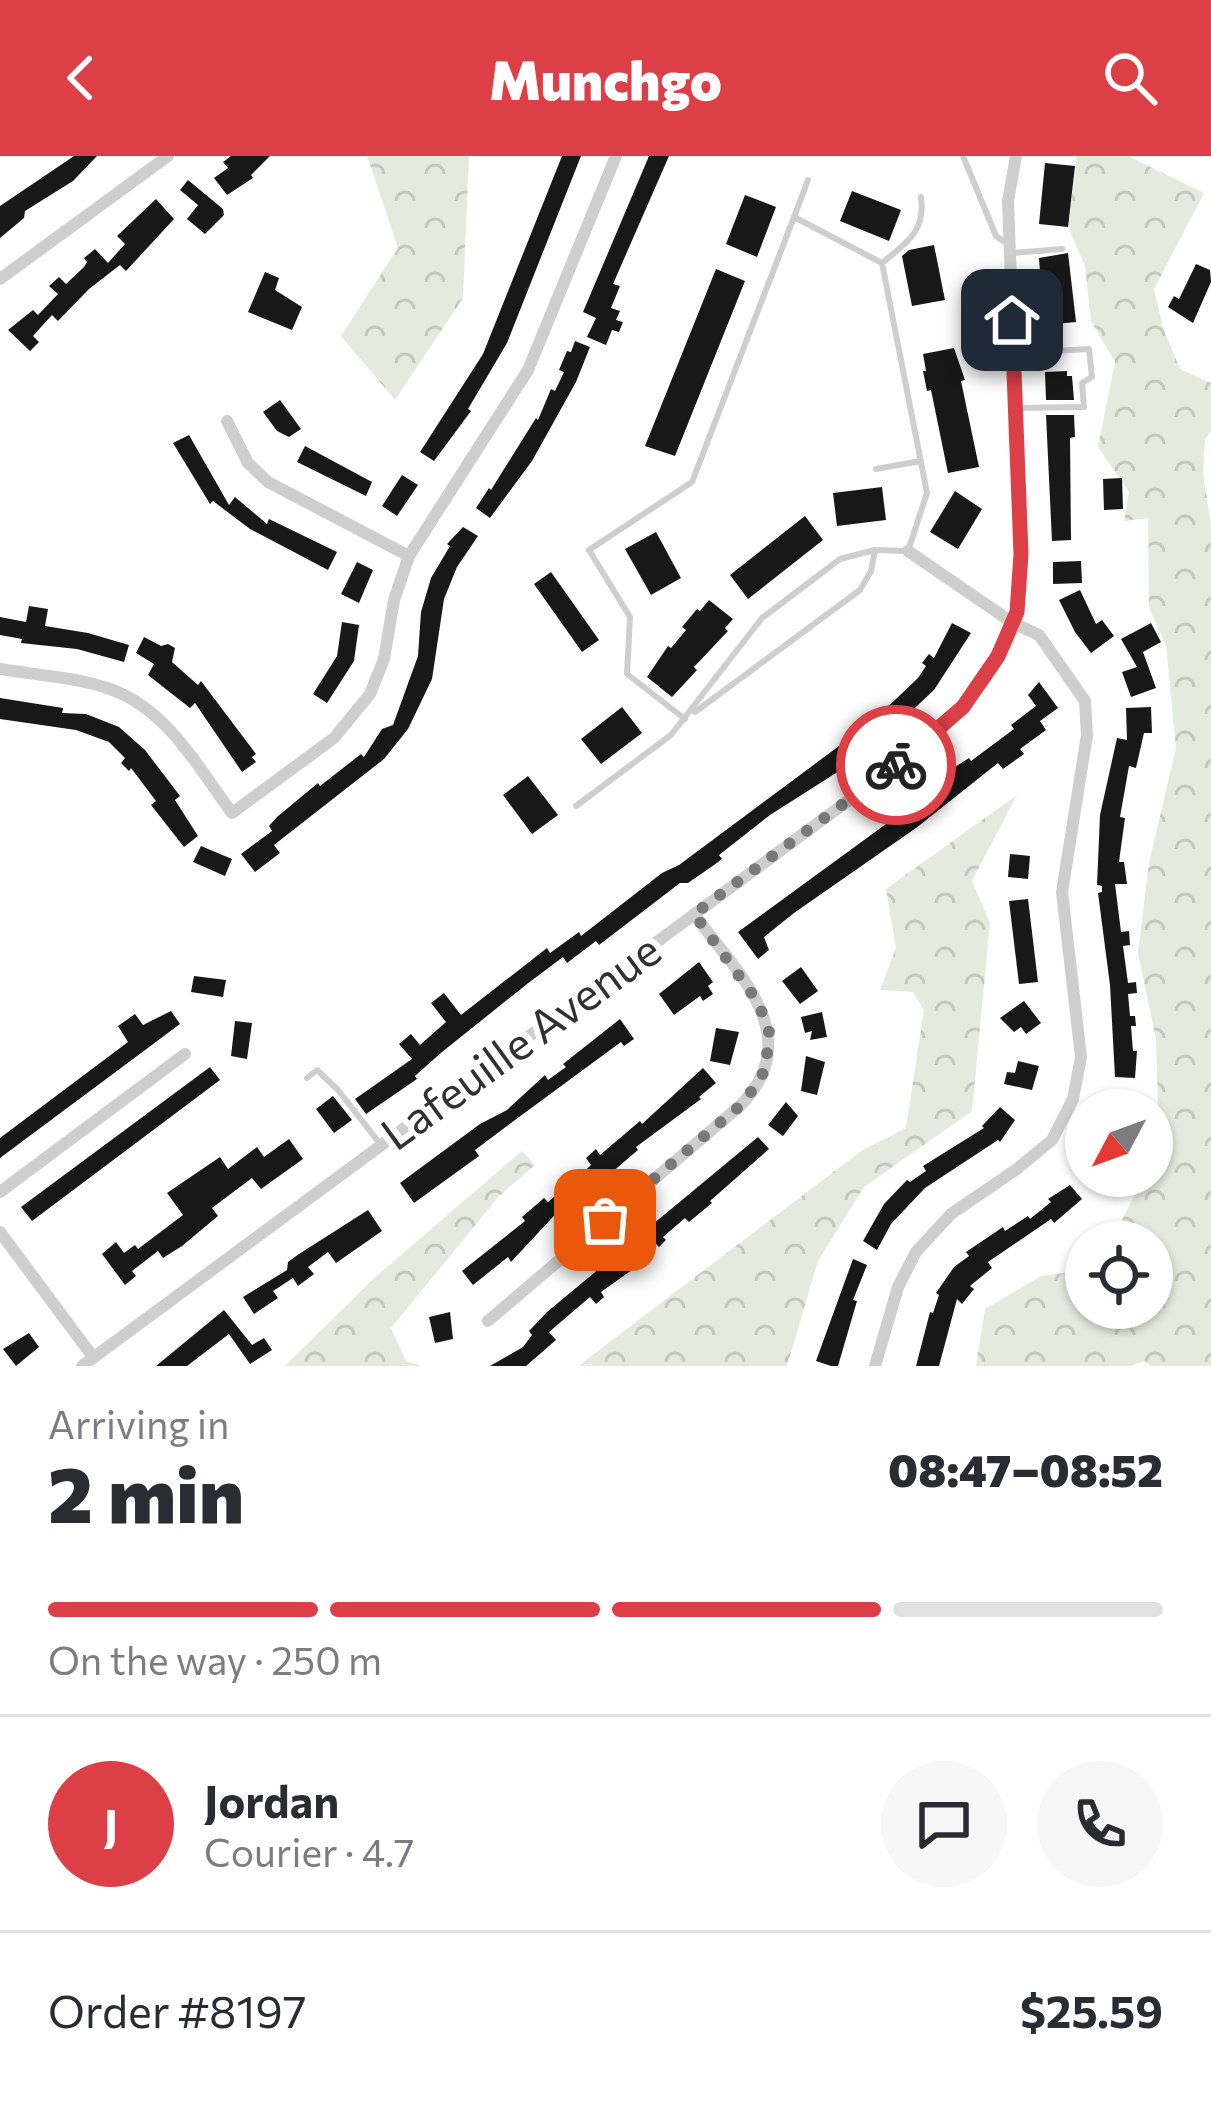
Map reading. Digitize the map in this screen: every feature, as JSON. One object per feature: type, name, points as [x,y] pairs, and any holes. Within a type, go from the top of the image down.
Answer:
[{"type":"street","points":[[0,279],[168,156]]},
{"type":"street","points":[[0,670],[84,682],[139,704],[171,731],[232,813],[334,738],[360,710],[378,677],[394,600],[409,556],[521,384],[616,156]]},
{"type":"street","name":"Lafeuille Avenue","points":[[87,1362],[946,726],[979,687],[1013,623],[1021,554],[1008,201],[1016,156]]},
{"type":"street","points":[[227,421],[248,463],[268,482],[409,556]]},
{"type":"street","points":[[875,1366],[898,1287],[916,1252],[951,1214],[1052,1140],[1079,1079],[1080,1042],[1062,892],[1088,712],[1079,687],[1040,635],[1013,623],[908,550]]},
{"type":"street","points":[[488,1321],[741,1105],[760,1080],[770,1048],[766,1019],[694,914]]},
{"type":"street","points":[[0,1192],[185,1054]]},
{"type":"street","points":[[0,1232],[87,1362]]},
{"type":"lane","points":[[963,156],[996,236],[1009,249],[1062,250]]},
{"type":"lane","points":[[685,719],[627,674],[630,617],[589,550],[692,482],[808,180]]},
{"type":"lane","points":[[882,263],[917,232],[922,220],[921,197]]},
{"type":"lane","points":[[794,217],[882,263]]},
{"type":"lane","points":[[576,806],[671,735],[762,618],[840,559],[875,550],[908,550],[928,493],[882,263]]},
{"type":"lane","points":[[1013,353],[1089,349],[1092,377],[1082,383],[1084,407],[1015,408]]},
{"type":"lane","points":[[876,469],[921,461]]},
{"type":"lane","points":[[685,719],[860,590],[871,572],[875,550]]},
{"type":"lane","points":[[307,1078],[316,1070],[382,1145]]},
{"type":"green space","points":[[367,156],[469,156],[463,298],[395,400],[341,336],[398,248]]},
{"type":"green space","points":[[1077,156],[1128,156],[1204,193],[1154,289],[1180,369],[1211,383],[1211,431],[1205,439],[1203,473],[1211,525],[1211,1366],[1151,1366],[1144,1361],[1130,1366],[976,1366],[985,1309],[1041,1276],[1065,1273],[1065,1329],[1173,1329],[1173,1221],[1122,1221],[1134,1197],[1173,1197],[1173,1089],[1157,1089],[1156,1039],[1138,953],[1149,863],[1176,748],[1166,645],[1149,608],[1148,518],[1124,521],[1129,492],[1098,447],[1115,362],[1091,321],[1085,266],[1068,227]]},
{"type":"green space","points":[[1017,795],[972,881],[990,923],[972,1111],[864,1187],[818,1261],[787,1366],[578,1366],[861,1151],[906,1128],[924,1010],[913,992],[880,990],[896,948],[886,889]]},
{"type":"green space","points":[[522,1151],[535,1165],[500,1195],[391,1328],[406,1361],[422,1366],[285,1366],[373,1279]]},
{"type":"building","points":[[74,156],[97,156],[73,181],[25,211],[24,218],[0,238],[0,206]]},
{"type":"building","points":[[231,156],[270,156],[253,178],[227,195],[214,178],[228,168],[223,162]]},
{"type":"building","points":[[562,156],[581,156],[507,343],[471,411],[434,461],[420,452],[483,354]]},
{"type":"building","points":[[649,156],[669,156],[613,284],[620,286],[611,308],[620,311],[616,320],[623,322],[619,332],[612,330],[606,345],[587,337],[596,318],[583,312]]},
{"type":"building","points":[[1045,163],[1075,166],[1068,227],[1039,224]]},
{"type":"building","points":[[188,180],[223,209],[224,215],[205,234],[187,219],[198,205],[180,190]]},
{"type":"building","points":[[852,191],[901,210],[889,241],[840,221]]},
{"type":"building","points":[[745,195],[776,207],[757,257],[726,244]]},
{"type":"building","points":[[156,199],[174,219],[126,271],[120,265],[58,321],[52,315],[33,336],[39,342],[30,351],[8,330],[33,310],[38,315],[58,294],[49,286],[59,277],[66,284],[95,249],[108,263],[125,244],[117,236]]},
{"type":"building","points":[[934,245],[945,300],[912,306],[902,256]]},
{"type":"building","points":[[1068,253],[1076,322],[1044,325],[1039,258]]},
{"type":"building","points":[[1196,264],[1210,270],[1211,282],[1193,323],[1168,307],[1174,296],[1179,299]]},
{"type":"building","points":[[716,269],[745,281],[675,456],[645,446]]},
{"type":"building","points":[[265,272],[279,278],[275,290],[302,307],[292,330],[248,312]]},
{"type":"building","points":[[575,341],[590,347],[576,382],[532,461],[490,518],[476,508],[538,420]]},
{"type":"building","points":[[954,348],[965,380],[961,381],[979,467],[948,473],[931,390],[927,391],[923,354]]},
{"type":"building","points":[[1067,371],[1072,376],[1074,400],[1046,400],[1045,372]]},
{"type":"building","points":[[280,400],[301,429],[289,437],[277,431],[263,412]]},
{"type":"building","points":[[1046,415],[1074,415],[1071,540],[1052,541]]},
{"type":"building","points":[[189,435],[229,505],[235,497],[267,524],[269,519],[337,552],[328,570],[250,529],[213,501],[210,504],[173,443]]},
{"type":"building","points":[[305,446],[372,482],[366,496],[297,462]]},
{"type":"building","points":[[402,475],[418,485],[397,516],[382,506]]},
{"type":"building","points":[[1122,478],[1123,509],[1104,510],[1103,479]]},
{"type":"building","points":[[882,487],[886,520],[837,526],[833,493]]},
{"type":"building","points":[[955,491],[982,509],[958,549],[930,532]]},
{"type":"building","points":[[805,516],[823,540],[748,599],[730,575]]},
{"type":"building","points":[[463,527],[478,536],[457,567],[444,599],[432,679],[408,729],[384,759],[274,845],[280,853],[255,872],[241,854],[272,831],[269,826],[277,817],[318,783],[320,786],[361,754],[364,757],[382,729],[393,725],[418,656],[421,612],[431,578],[447,544]]},
{"type":"building","points":[[656,532],[681,578],[651,595],[625,549]]},
{"type":"building","points":[[1081,561],[1082,583],[1053,584],[1053,562]]},
{"type":"building","points":[[357,562],[373,570],[359,603],[341,594]]},
{"type":"building","points":[[551,572],[599,640],[582,652],[534,584]]},
{"type":"building","points":[[1080,590],[1096,624],[1102,620],[1114,636],[1091,653],[1059,600]]},
{"type":"building","points":[[709,600],[733,619],[672,697],[647,677],[668,646],[686,630],[682,627]]},
{"type":"building","points":[[29,606],[48,609],[45,626],[129,645],[124,662],[0,635],[0,617],[26,622]]},
{"type":"building","points":[[342,622],[359,625],[354,661],[327,703],[313,694],[337,656]]},
{"type":"building","points":[[952,623],[971,633],[934,690],[901,721],[836,773],[770,815],[719,855],[722,859],[714,865],[688,883],[680,883],[599,945],[596,941],[567,963],[563,957],[442,1052],[417,1079],[366,1114],[355,1099],[412,1059],[399,1044],[411,1034],[420,1045],[446,1022],[431,1003],[444,993],[461,1015],[547,948],[550,953],[579,932],[581,936],[679,865],[874,720],[918,678],[926,666],[922,663],[929,654],[934,658]]},
{"type":"building","points":[[1151,623],[1161,642],[1143,652],[1156,688],[1131,697],[1122,672],[1137,667],[1121,639]]},
{"type":"building","points":[[144,637],[175,648],[172,662],[198,685],[201,681],[256,754],[252,757],[256,762],[242,772],[195,703],[190,708],[148,675],[154,664],[136,653]]},
{"type":"building","points":[[1039,682],[1058,708],[1040,721],[1046,730],[1020,749],[1024,754],[1003,769],[998,763],[916,828],[794,913],[764,937],[769,950],[758,959],[738,932],[934,789],[958,765],[971,761],[1014,729],[1011,725],[1036,706],[1028,695]]},
{"type":"building","points":[[0,698],[63,708],[62,713],[86,714],[119,727],[145,750],[180,796],[175,800],[198,836],[184,847],[151,805],[156,801],[131,768],[121,763],[125,758],[109,742],[76,730],[0,719]]},
{"type":"building","points":[[622,707],[642,733],[601,764],[581,739]]},
{"type":"building","points":[[1151,707],[1152,733],[1144,733],[1136,768],[1129,766],[1120,817],[1125,818],[1119,862],[1124,862],[1127,884],[1115,884],[1121,932],[1129,931],[1130,945],[1123,946],[1128,983],[1136,982],[1137,993],[1128,994],[1136,1026],[1131,1026],[1133,1051],[1137,1051],[1135,1078],[1115,1077],[1098,893],[1102,886],[1097,885],[1100,815],[1117,738],[1127,740],[1126,708]]},
{"type":"building","points":[[528,776],[558,815],[532,834],[503,795]]},
{"type":"building","points":[[201,846],[232,859],[225,876],[193,862]]},
{"type":"building","points":[[1010,854],[1030,856],[1028,879],[1008,877]]},
{"type":"building","points":[[1028,899],[1038,982],[1019,984],[1009,901]]},
{"type":"building","points":[[699,962],[713,982],[708,986],[713,994],[703,1001],[700,996],[674,1015],[659,994]]},
{"type":"building","points":[[801,967],[818,991],[800,1004],[782,981]]},
{"type":"building","points":[[194,976],[226,980],[223,997],[191,992]]},
{"type":"building","points":[[1024,1001],[1041,1023],[1026,1034],[1021,1027],[1014,1032],[1000,1018]]},
{"type":"building","points":[[171,1011],[180,1024],[0,1158],[0,1138],[128,1042],[118,1026],[135,1014],[143,1025]]},
{"type":"building","points":[[822,1012],[827,1037],[810,1040],[812,1031],[805,1033],[801,1017]]},
{"type":"building","points":[[620,1019],[634,1039],[624,1046],[621,1042],[515,1120],[475,1150],[479,1156],[414,1203],[400,1183],[480,1124],[507,1110],[545,1075],[548,1080],[566,1067],[563,1064]]},
{"type":"building","points":[[235,1021],[252,1023],[247,1059],[231,1056]]},
{"type":"building","points":[[716,1028],[739,1032],[730,1065],[710,1061]]},
{"type":"building","points":[[806,1056],[825,1062],[817,1095],[801,1091]]},
{"type":"building","points":[[1018,1061],[1039,1066],[1032,1090],[1004,1084],[1007,1072],[1015,1073]]},
{"type":"building","points":[[210,1067],[220,1080],[32,1221],[21,1207]]},
{"type":"building","points":[[703,1068],[716,1083],[701,1099],[636,1147],[571,1211],[565,1204],[511,1262],[508,1257],[473,1285],[462,1271],[525,1221],[522,1217],[544,1198],[548,1202],[589,1167],[586,1158],[596,1149],[600,1155],[640,1121],[642,1124]]},
{"type":"building","points":[[333,1096],[352,1120],[334,1133],[316,1109]]},
{"type":"building","points":[[786,1102],[798,1116],[783,1136],[768,1125]]},
{"type":"building","points":[[1000,1107],[1015,1120],[1000,1142],[925,1188],[891,1224],[877,1250],[863,1241],[884,1204],[907,1180],[984,1128]]},
{"type":"building","points":[[758,1137],[769,1149],[712,1203],[689,1222],[685,1218],[663,1237],[666,1240],[659,1247],[656,1244],[633,1263],[636,1267],[601,1292],[604,1297],[596,1304],[590,1297],[549,1332],[556,1340],[526,1366],[490,1366],[523,1347],[532,1335],[529,1331],[547,1312]]},
{"type":"building","points":[[289,1139],[303,1159],[261,1189],[252,1178],[212,1208],[218,1216],[163,1258],[158,1251],[132,1271],[136,1276],[125,1285],[102,1254],[116,1242],[124,1253],[135,1245],[138,1249],[183,1215],[167,1193],[220,1157],[228,1169],[257,1147],[264,1157]]},
{"type":"building","points":[[1065,1188],[1065,1197],[1082,1199],[1054,1223],[1051,1219],[988,1262],[992,1268],[970,1286],[974,1289],[962,1304],[957,1299],[939,1366],[916,1366],[936,1293],[954,1267],[969,1256],[966,1252],[1003,1227],[1005,1231],[1030,1219],[1051,1202],[1048,1199]]},
{"type":"building","points":[[368,1210],[382,1231],[336,1263],[328,1252],[308,1267],[314,1274],[298,1286],[293,1278],[273,1291],[278,1298],[254,1314],[243,1297]]},
{"type":"building","points":[[853,1259],[867,1265],[853,1300],[857,1301],[838,1366],[831,1366],[816,1361]]},
{"type":"building","points":[[224,1310],[252,1345],[264,1338],[272,1350],[250,1364],[229,1334],[187,1366],[156,1366]]},
{"type":"building","points":[[450,1312],[453,1339],[435,1343],[429,1317]]},
{"type":"building","points":[[29,1333],[39,1347],[16,1366],[3,1349]]},
{"type":"way so far","points":[[605,1220],[741,1105],[766,1066],[769,1031],[758,1002],[694,914],[896,765]]},
{"type":"route","points":[[896,765],[946,726],[979,687],[1017,612],[1021,554],[1012,320]]}]
